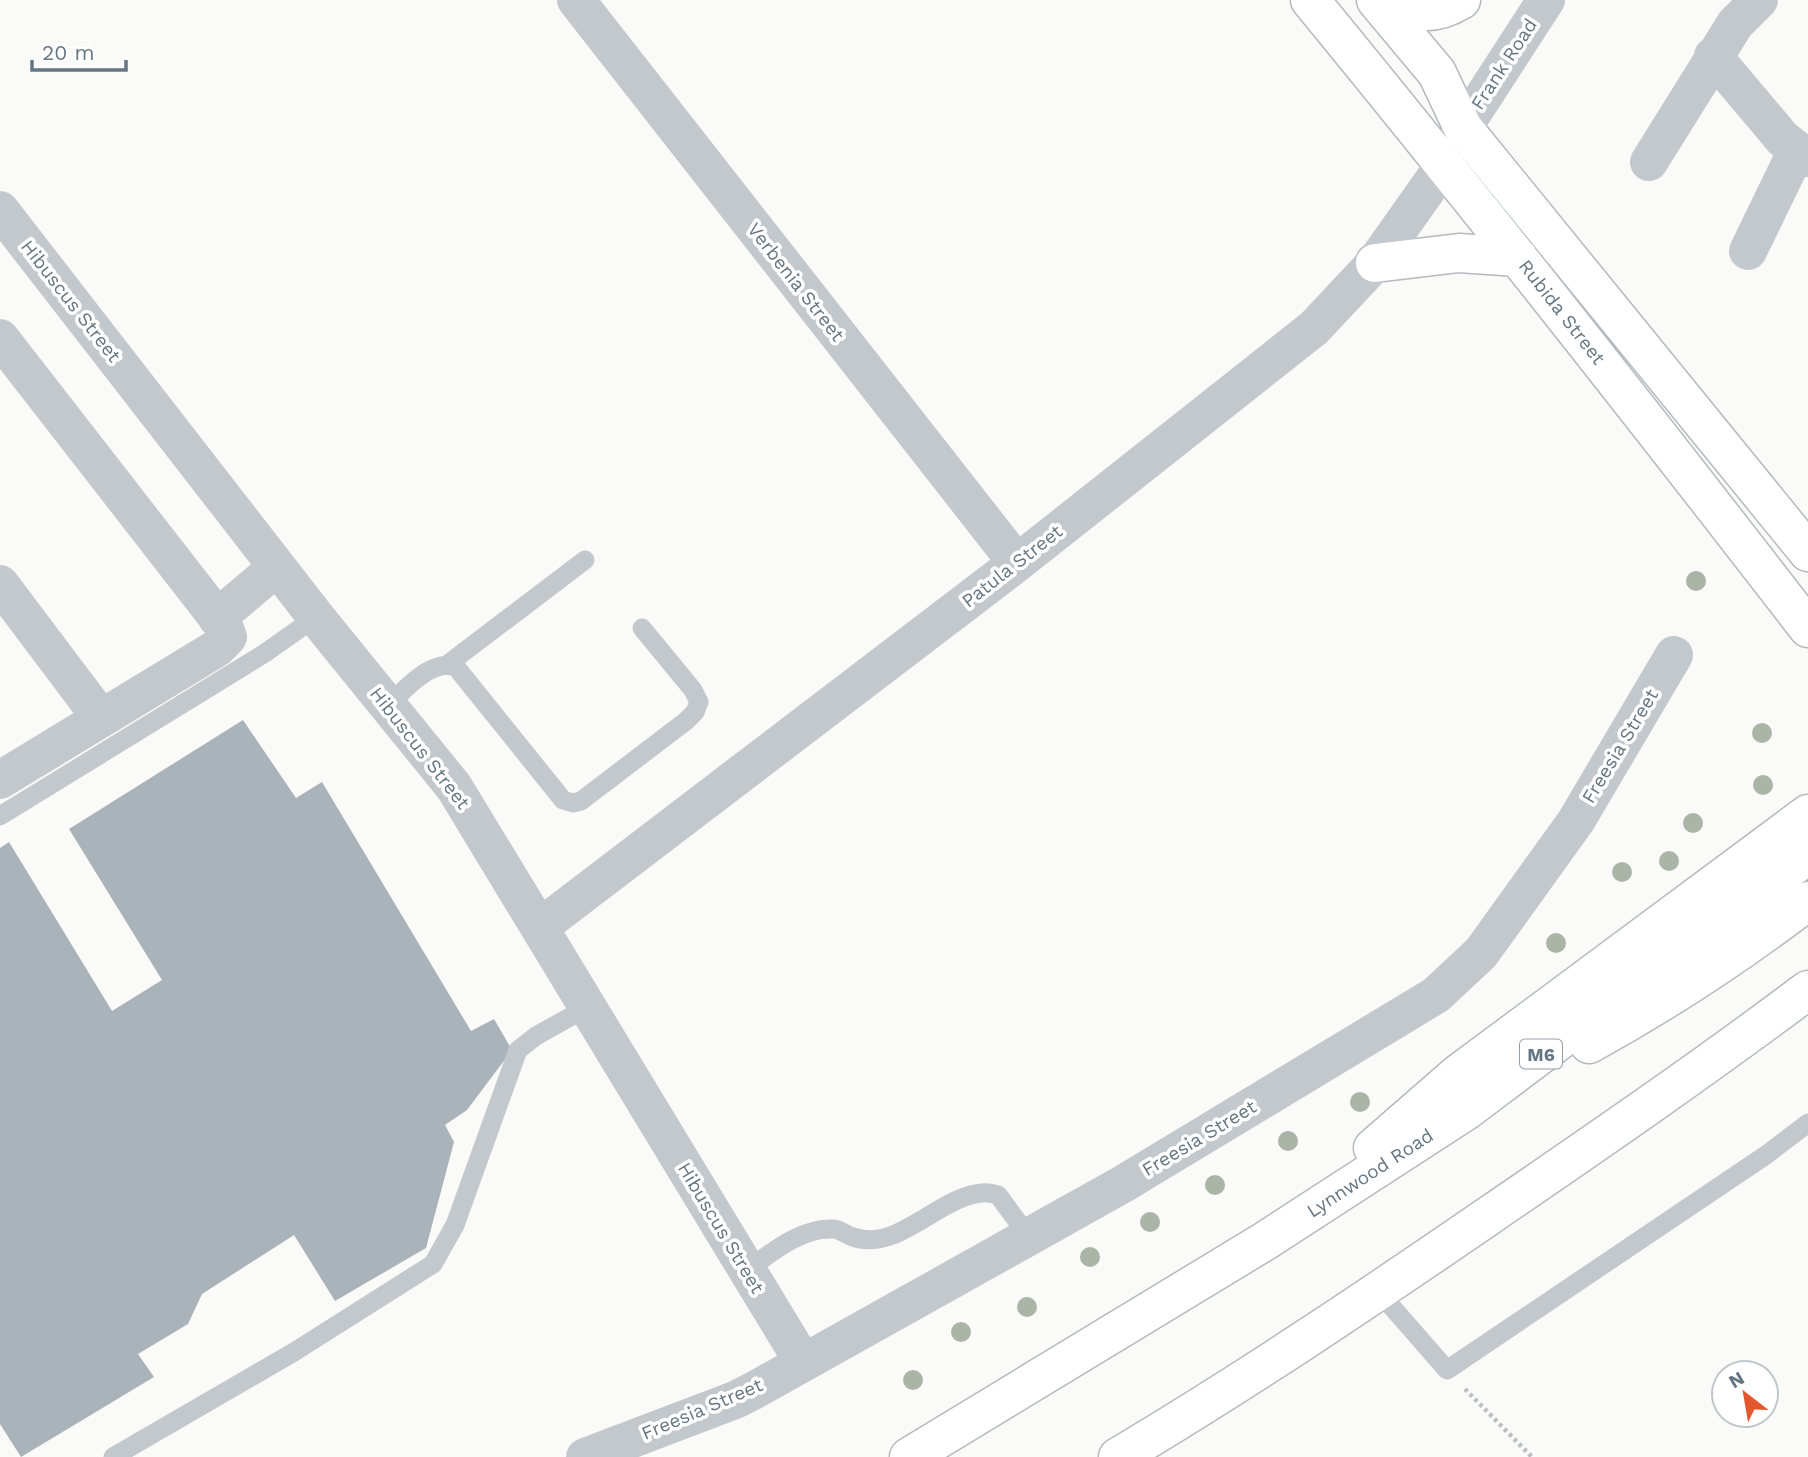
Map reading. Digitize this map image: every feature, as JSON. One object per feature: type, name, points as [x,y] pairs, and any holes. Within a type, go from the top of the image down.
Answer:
[{"type":"main road","name":"Rubida Street","points":[[1310,0],[1445,164],[1808,628]]},
{"type":"main road","name":"Rubida Street","points":[[1376,0],[1437,73],[1463,128],[1808,552]]},
{"type":"main road","points":[[1391,0],[1413,11],[1426,13],[1461,0]]},
{"type":"main road","points":[[1375,263],[1459,253],[1518,257]]},
{"type":"main road","points":[[1265,1241],[1458,1074],[1808,814]]},
{"type":"main road","name":"Lynnwood Road","points":[[909,1457],[1265,1241],[1467,1110],[1808,855]]},
{"type":"main road","points":[[1467,1110],[1615,1030],[1765,933],[1808,901]]},
{"type":"main road","points":[[1118,1457],[1192,1413],[1378,1291],[1703,1069],[1808,990]]},
{"type":"street","name":"Verbenia Street","points":[[576,0],[1017,563]]},
{"type":"street","name":"Frank Road","points":[[1445,164],[1463,128],[1546,0]]},
{"type":"street","points":[[1649,162],[1713,56],[1735,24],[1759,0]]},
{"type":"street","points":[[1713,56],[1783,139],[1803,154],[1748,251]]},
{"type":"street","name":"Patula Street","points":[[540,927],[1017,563],[1314,328],[1375,263],[1445,164]]},
{"type":"street","name":"Hibuscus Street","points":[[0,210],[316,617],[454,787],[803,1363]]},
{"type":"street","points":[[0,338],[217,618],[228,637],[217,648],[0,779]]},
{"type":"street","points":[[217,618],[277,567]]},
{"type":"street","points":[[0,584],[101,718]]},
{"type":"street","name":"Freesia Street","points":[[584,1457],[735,1400],[1123,1184],[1436,995],[1481,953],[1576,821],[1674,655]]},
{"type":"lane","points":[[448,664],[585,560]]},
{"type":"lane","points":[[0,816],[265,653],[316,617]]},
{"type":"lane","points":[[388,705],[422,676],[440,665],[456,667],[563,800],[573,803],[581,801],[686,721],[695,712],[699,702],[693,690],[642,628]]},
{"type":"lane","points":[[113,1457],[294,1352],[433,1265],[455,1225],[518,1050],[536,1036],[586,1008]]},
{"type":"lane","points":[[1378,1291],[1447,1370],[1766,1155],[1808,1123]]},
{"type":"lane","points":[[747,1270],[784,1245],[817,1230],[835,1229],[853,1238],[870,1240],[886,1237],[908,1230],[954,1202],[983,1192],[998,1195],[1029,1237]]},
{"type":"path","points":[[1447,1370],[1532,1457]]},
{"type":"building","points":[[243,720],[296,798],[322,782],[471,1031],[494,1019],[512,1050],[467,1110],[445,1125],[454,1142],[426,1248],[335,1301],[294,1235],[202,1294],[188,1324],[138,1354],[154,1377],[21,1457],[0,1424],[0,848],[9,842],[112,1011],[162,980],[69,829]]}]
